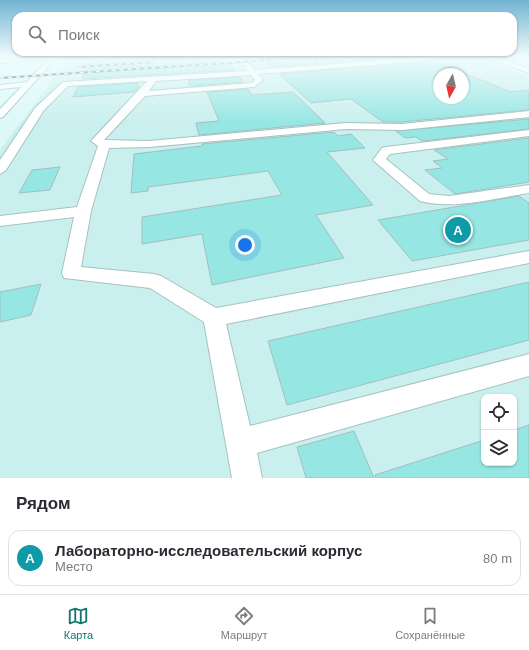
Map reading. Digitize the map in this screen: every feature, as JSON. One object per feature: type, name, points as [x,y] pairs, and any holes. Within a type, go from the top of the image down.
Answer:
[{"type":"street","points":[[0,115],[33,78]]},
{"type":"street","points":[[0,170],[40,108],[66,84],[150,78]]},
{"type":"street","points":[[154,78],[142,94],[97,141],[104,145],[149,144],[346,126],[402,127],[529,114]]},
{"type":"street","points":[[142,94],[254,85],[259,80],[258,78]]},
{"type":"street","points":[[0,84],[28,84]]},
{"type":"street","points":[[0,94],[20,92]]},
{"type":"street","points":[[529,133],[386,151],[379,160],[425,198],[449,200],[529,189]]},
{"type":"street","points":[[104,145],[83,211],[71,273],[154,281],[214,317],[529,257]]},
{"type":"street","points":[[0,221],[83,211]]},
{"type":"street","points":[[214,317],[247,478]]},
{"type":"street","points":[[240,443],[529,365]]},
{"type":"shaded area","points":[[54,78],[433,78],[433,104],[469,104],[469,78],[529,78],[529,478],[0,478],[0,150]]},
{"type":"building","points":[[241,78],[243,82],[190,86],[188,80]]},
{"type":"building","points":[[284,78],[433,78],[433,104],[469,104],[469,78],[477,78],[511,92],[529,90],[529,110],[402,122],[383,122],[351,99],[311,103]]},
{"type":"building","points":[[138,83],[138,89],[134,92],[73,97],[78,87]]},
{"type":"building","points":[[248,89],[252,95],[293,92],[325,123],[199,135],[196,123],[219,121],[207,92]]},
{"type":"building","points":[[529,119],[529,129],[422,141],[416,137],[405,138],[396,131]]},
{"type":"building","points":[[334,132],[338,136],[351,134],[365,148],[327,152],[373,205],[316,215],[344,258],[212,285],[202,234],[142,244],[142,217],[282,195],[268,171],[148,187],[148,191],[131,193],[134,154],[202,146],[202,144]]},
{"type":"building","points":[[529,138],[529,182],[455,194],[425,170],[442,168],[433,161],[448,159],[434,150]]},
{"type":"building","points":[[60,167],[50,190],[19,193],[32,170]]},
{"type":"building","points":[[519,196],[529,203],[529,240],[412,261],[378,220]]},
{"type":"building","points":[[529,282],[529,340],[287,405],[268,341]]},
{"type":"building","points":[[41,284],[31,315],[0,322],[0,292]]},
{"type":"building","points":[[529,425],[529,478],[376,478],[375,475],[481,441],[481,466],[517,466],[517,429]]},
{"type":"building","points":[[354,431],[374,478],[306,478],[297,447]]},
{"type":"place","name":"Лабораторно-исследовательский корпус","points":[[458,230]]}]
